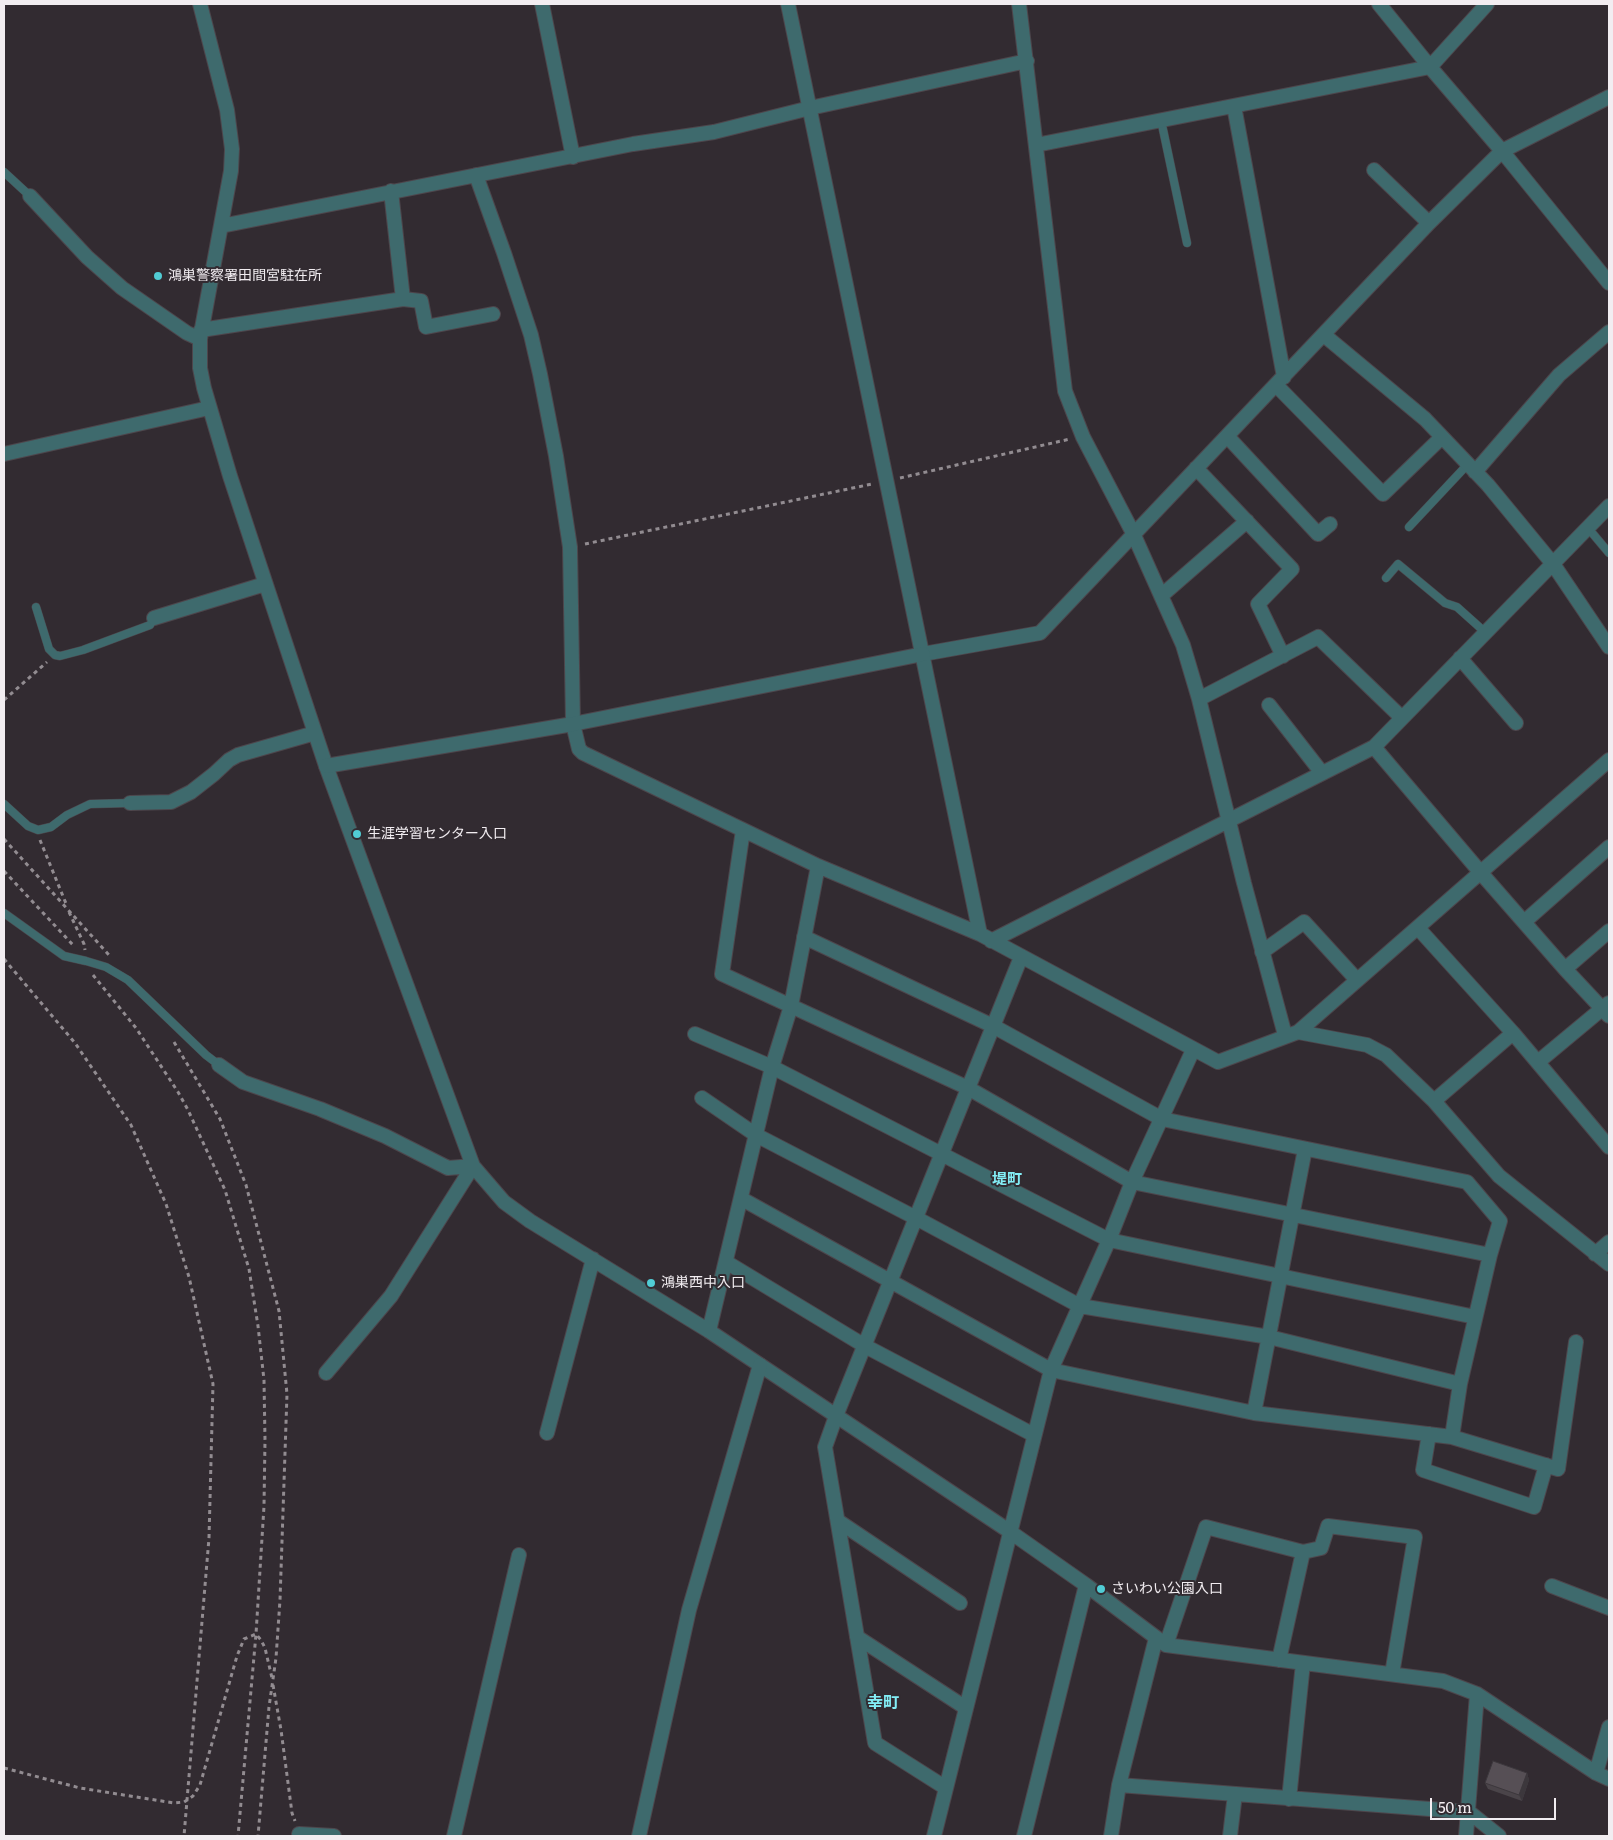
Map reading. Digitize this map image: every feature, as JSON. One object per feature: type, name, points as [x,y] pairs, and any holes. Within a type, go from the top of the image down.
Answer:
[{"type":"street","points":[[200,4],[227,110],[230,127],[231,171],[201,334],[200,368],[204,388],[230,476],[326,766],[473,1166],[504,1202],[530,1220],[709,1331],[1010,1531],[1086,1585],[1161,1642],[1279,1660],[1443,1680],[1477,1694],[1596,1773],[1609,1779]]},
{"type":"street","points":[[542,4],[573,157]]},
{"type":"street","points":[[788,4],[923,654],[985,937]]},
{"type":"street","points":[[1019,4],[1065,391],[1082,436],[1133,534],[1183,645],[1199,699],[1262,952],[1291,1034]]},
{"type":"street","points":[[1380,4],[1609,283]]},
{"type":"street","points":[[1036,145],[1430,67],[1486,4]]},
{"type":"street","points":[[221,226],[633,144],[714,132],[810,108],[1027,61]]},
{"type":"street","points":[[326,766],[572,724],[923,654],[1040,633],[1429,223],[1502,151],[1609,96]]},
{"type":"street","points":[[1234,106],[1280,381],[1383,494],[1442,437]]},
{"type":"street","points":[[1374,170],[1429,223]]},
{"type":"street","points":[[476,175],[531,336],[556,456],[570,546],[572,724],[579,749],[583,753],[818,866],[985,937],[1218,1062],[1291,1034],[1418,928],[1609,760]]},
{"type":"street","points":[[391,191],[403,299]]},
{"type":"street","points":[[30,196],[87,257],[122,288],[187,333],[201,334],[403,299],[421,301],[426,327],[493,314]]},
{"type":"street","points":[[1471,468],[1559,375],[1609,332]]},
{"type":"street","points":[[1324,335],[1425,419],[1471,468],[1554,564],[1609,647]]},
{"type":"street","points":[[4,454],[210,408]]},
{"type":"street","points":[[1227,436],[1318,534],[1330,524]]},
{"type":"street","points":[[1196,468],[1292,569],[1258,604],[1283,656]]},
{"type":"street","points":[[985,937],[1228,820],[1374,747],[1401,717],[1554,564],[1609,506]]},
{"type":"street","points":[[1161,596],[1247,521]]},
{"type":"street","points":[[154,618],[265,584]]},
{"type":"street","points":[[1199,699],[1318,637],[1401,717]]},
{"type":"street","points":[[1460,658],[1516,723]]},
{"type":"street","points":[[1268,705],[1322,773]]},
{"type":"street","points":[[130,803],[171,802],[191,792],[229,760],[238,755],[315,733]]},
{"type":"street","points":[[1374,747],[1565,969],[1607,1009],[1538,1062]]},
{"type":"street","points":[[743,830],[722,974],[968,1088],[1132,1182],[1490,1255]]},
{"type":"street","points":[[1524,922],[1609,847]]},
{"type":"street","points":[[709,1331],[772,1067],[790,1006],[818,866]]},
{"type":"street","points":[[1262,952],[1304,922],[1357,980]]},
{"type":"street","points":[[1418,928],[1513,1033],[1609,1147]]},
{"type":"street","points":[[1565,969],[1609,931]]},
{"type":"street","points":[[804,937],[993,1026],[1162,1119],[1467,1182],[1500,1221],[1490,1255],[1460,1384],[1452,1437]]},
{"type":"street","points":[[946,1788],[875,1744],[825,1447],[1021,957]]},
{"type":"street","points":[[1434,1101],[1513,1033]]},
{"type":"street","points":[[695,1034],[772,1067],[1109,1240],[1476,1317]]},
{"type":"street","points":[[1291,1034],[1367,1045],[1386,1054],[1434,1101],[1500,1176],[1609,1264]]},
{"type":"street","points":[[934,1836],[1051,1370],[1109,1240],[1132,1182],[1193,1050]]},
{"type":"street","points":[[219,1064],[244,1082],[320,1109],[385,1136],[448,1168],[473,1166]]},
{"type":"street","points":[[702,1098],[756,1135],[1080,1306],[1269,1337],[1460,1384]]},
{"type":"street","points":[[1254,1413],[1306,1149]]},
{"type":"street","points":[[326,1373],[392,1296],[473,1166]]},
{"type":"street","points":[[742,1199],[1051,1370],[1254,1413],[1452,1437],[1558,1469],[1576,1342]]},
{"type":"street","points":[[1595,1254],[1609,1242]]},
{"type":"street","points":[[547,1432],[594,1260]]},
{"type":"street","points":[[726,1262],[865,1346],[1034,1435]]},
{"type":"street","points":[[639,1836],[689,1610],[760,1365]]},
{"type":"street","points":[[1430,1434],[1422,1470],[1534,1507],[1546,1465]]},
{"type":"street","points":[[838,1521],[960,1603]]},
{"type":"street","points":[[1112,1836],[1119,1785],[1161,1642],[1206,1527],[1303,1552],[1321,1548],[1328,1526],[1415,1537],[1392,1674]]},
{"type":"street","points":[[1279,1660],[1303,1552]]},
{"type":"street","points":[[454,1836],[519,1555]]},
{"type":"street","points":[[1024,1836],[1086,1585]]},
{"type":"street","points":[[1552,1586],[1609,1608]]},
{"type":"street","points":[[857,1637],[966,1708]]},
{"type":"street","points":[[1289,1798],[1303,1663]]},
{"type":"street","points":[[1466,1836],[1477,1694]]},
{"type":"street","points":[[1596,1773],[1609,1727]]},
{"type":"street","points":[[1119,1785],[1469,1812],[1499,1836]]},
{"type":"street","points":[[1230,1836],[1235,1794]]},
{"type":"street","points":[[299,1834],[334,1836]]},
{"type":"lane","points":[[1161,120],[1187,243]]},
{"type":"lane","points":[[4,172],[30,196]]},
{"type":"lane","points":[[1409,527],[1471,468]]},
{"type":"lane","points":[[1588,528],[1609,553]]},
{"type":"lane","points":[[1386,578],[1398,564],[1446,603],[1457,607],[1486,632]]},
{"type":"lane","points":[[36,607],[48,649],[60,656],[83,650],[150,626],[154,618]]},
{"type":"lane","points":[[4,804],[28,826],[38,830],[51,827],[67,815],[90,804],[130,803]]},
{"type":"lane","points":[[4,913],[64,956],[106,967],[128,980],[206,1055],[219,1064]]},
{"type":"path","points":[[570,546],[887,481],[1082,436]]},
{"type":"path","points":[[4,700],[55,654]]},
{"type":"path","points":[[38,830],[40,841],[84,944],[86,961],[90,972],[147,1044],[188,1110],[226,1190],[249,1269],[264,1380],[264,1506],[256,1634],[238,1836]]},
{"type":"path","points":[[4,839],[110,956]]},
{"type":"path","points":[[4,871],[61,930],[86,961]]},
{"type":"path","points":[[4,960],[75,1043],[131,1125],[166,1204],[189,1277],[213,1384],[210,1528],[184,1836]]},
{"type":"path","points":[[171,1038],[220,1119],[246,1185],[278,1311],[287,1394],[280,1600],[258,1836]]},
{"type":"path","points":[[4,1768],[80,1788],[174,1803],[188,1800],[200,1786],[237,1656],[244,1639],[256,1634]]},
{"type":"path","points":[[256,1634],[266,1648],[281,1730],[292,1813],[299,1834]]},
{"type":"building","points":[[1493,1761],[1527,1773],[1519,1795],[1485,1783]]},
{"type":"place","name":"鴻巣警察署田間宮駐在所","points":[[158,276]]},
{"type":"place","name":"生涯学習センター入口","points":[[357,834]]},
{"type":"place","name":"鴻巣西中入口","points":[[651,1283]]},
{"type":"place","name":"さいわい公園入口","points":[[1101,1589]]},
{"type":"district","name":"堤町","points":[[1007,1180]]},
{"type":"district","name":"幸町","points":[[883,1703]]}]
